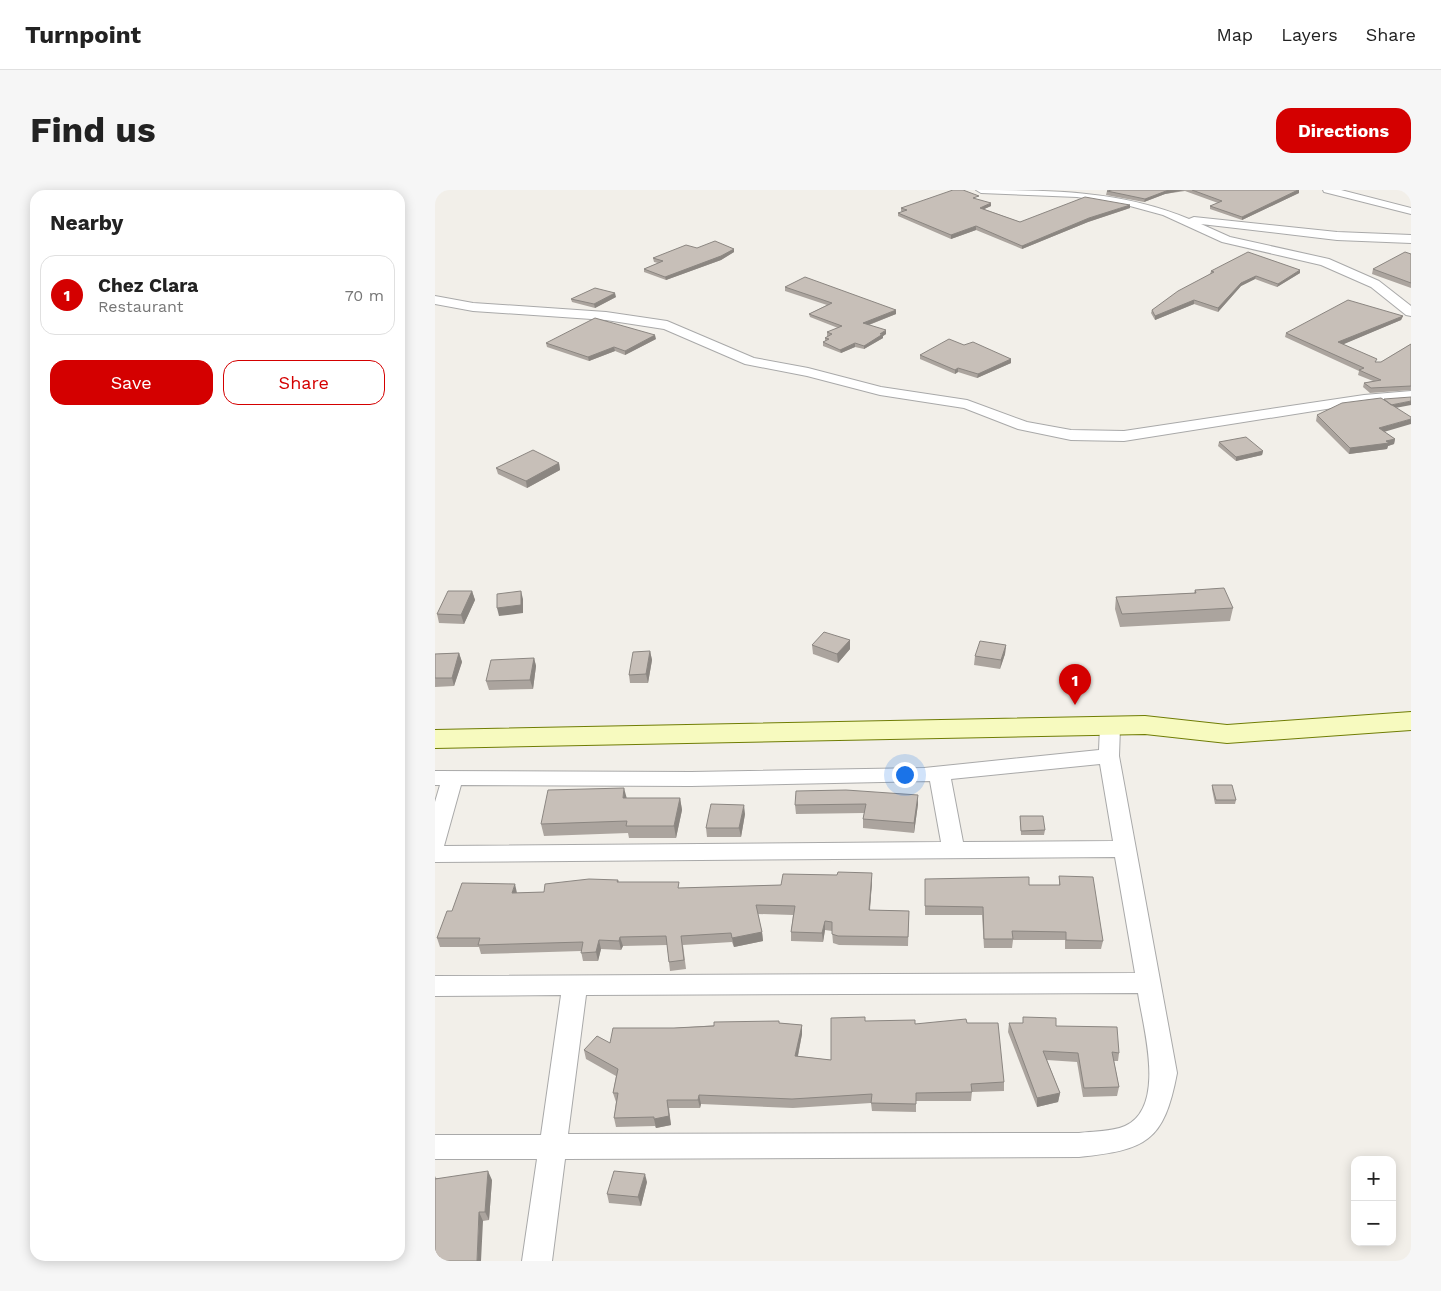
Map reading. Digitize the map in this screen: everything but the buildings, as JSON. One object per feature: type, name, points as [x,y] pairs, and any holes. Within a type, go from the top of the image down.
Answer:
[{"type":"main road","points":[[435,739],[1145,725],[1227,734],[1411,721]]},
{"type":"street","points":[[981,190],[1096,196],[1171,215],[1337,236],[1411,239]]},
{"type":"street","points":[[1133,190],[1171,215],[1226,240],[1325,262],[1375,284],[1411,312]]},
{"type":"street","points":[[1328,190],[1411,212]]},
{"type":"street","points":[[435,300],[473,307],[513,308],[568,315],[606,316],[667,325],[750,361],[808,372],[880,391],[967,404],[1023,426],[1071,435],[1124,436],[1364,399],[1411,395]]},
{"type":"street","points":[[435,1147],[1079,1145],[1124,1141],[1147,1127],[1160,1101],[1164,1073],[1109,756],[1110,727]]},
{"type":"street","points":[[435,843],[444,778],[691,779],[939,773],[1109,756]]},
{"type":"street","points":[[939,773],[953,850]]},
{"type":"street","points":[[435,854],[1126,849]]},
{"type":"street","points":[[435,986],[1149,983]]},
{"type":"street","points":[[537,1261],[551,1147],[575,985]]},
{"type":"place","name":"Chez Clara","points":[[1075,705]]}]
